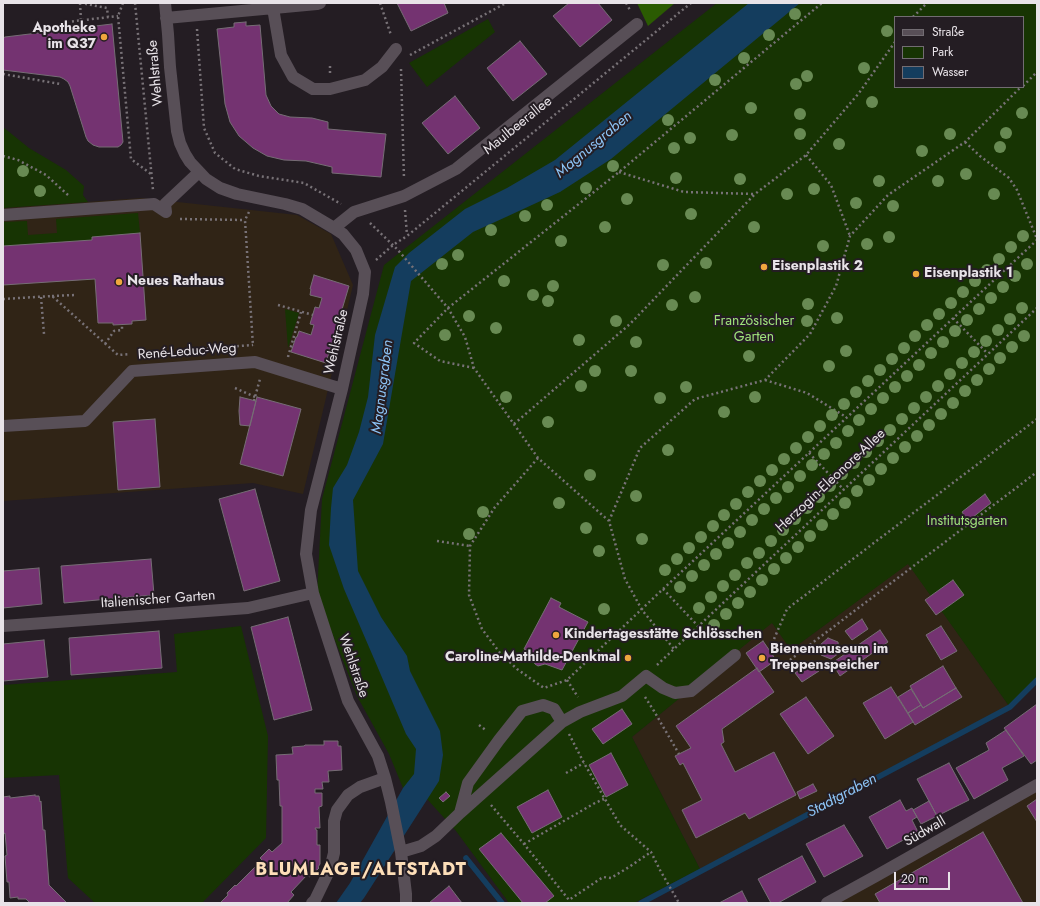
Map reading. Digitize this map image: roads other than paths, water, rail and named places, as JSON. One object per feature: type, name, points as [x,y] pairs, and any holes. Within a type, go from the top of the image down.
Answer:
[{"type":"street","name":"Wehlstraße","points":[[165,3],[171,81],[177,131],[185,154],[206,179],[220,188],[237,194],[254,196],[302,209],[334,228],[343,234],[356,250],[365,272],[363,294],[342,389],[311,510],[306,554],[313,593],[348,701],[378,756],[385,778],[400,851],[406,903]]},
{"type":"street","points":[[166,18],[320,3]]},
{"type":"street","points":[[273,8],[281,55],[293,76],[313,89],[330,89],[365,80],[398,55]]},
{"type":"street","name":"Maulbeerallee","points":[[334,228],[354,212],[404,196],[456,169],[637,24]]},
{"type":"street","points":[[3,215],[154,204],[166,212],[165,204],[199,172]]},
{"type":"street","name":"René-Leduc-Weg","points":[[3,426],[85,420],[132,371],[260,364],[283,368],[342,389]]},
{"type":"street","name":"Italienischer Garten","points":[[3,626],[248,608],[313,593]]},
{"type":"street","points":[[400,851],[421,846],[436,836],[562,722],[580,712],[622,696],[646,676],[663,688],[675,693],[691,691],[735,655]]},
{"type":"street","points":[[460,813],[468,783],[522,711],[543,705],[554,708],[562,722]]},
{"type":"street","points":[[312,903],[330,870],[334,853],[334,821],[337,810],[348,795],[360,787],[385,778]]},
{"type":"street","name":"Südwall","points":[[827,903],[1037,785]]},
{"type":"water","name":"Magnusgraben","points":[[749,3],[800,3],[611,159],[560,192],[473,232],[411,281],[383,444],[353,500],[358,571],[381,617],[407,656],[410,671],[440,731],[443,755],[439,781],[364,898],[360,903],[336,903],[350,883],[403,788],[414,774],[416,749],[406,734],[344,589],[329,545],[333,488],[347,465],[359,432],[368,397],[375,335],[395,267],[409,253],[465,209],[507,188],[555,160]]},
{"type":"waterway","name":"Stadtgraben","points":[[641,903],[1010,707],[1037,680]]},
{"type":"waterway","name":"Stadtgraben","points":[[466,858],[502,903]]},
{"type":"place","name":"Apotheke im Q37","points":[[104,37]]},
{"type":"place","name":"Eisenplastik 2","points":[[764,267]]},
{"type":"place","name":"Eisenplastik 1","points":[[916,274]]},
{"type":"place","name":"Neues Rathaus","points":[[119,282]]},
{"type":"place","name":"Kindertagesstätte Schlösschen","points":[[556,635]]},
{"type":"place","name":"Caroline-Mathilde-Denkmal","points":[[628,658]]},
{"type":"place","name":"Bienenmuseum im Treppenspeicher","points":[[762,658]]},
{"type":"district","name":"BLUMLAGE/ALTSTADT","points":[[361,871]]},
{"type":"park label","name":"Französischer Garten","points":[[754,330]]},
{"type":"park label","name":"Institutsgarten","points":[[967,522]]}]
